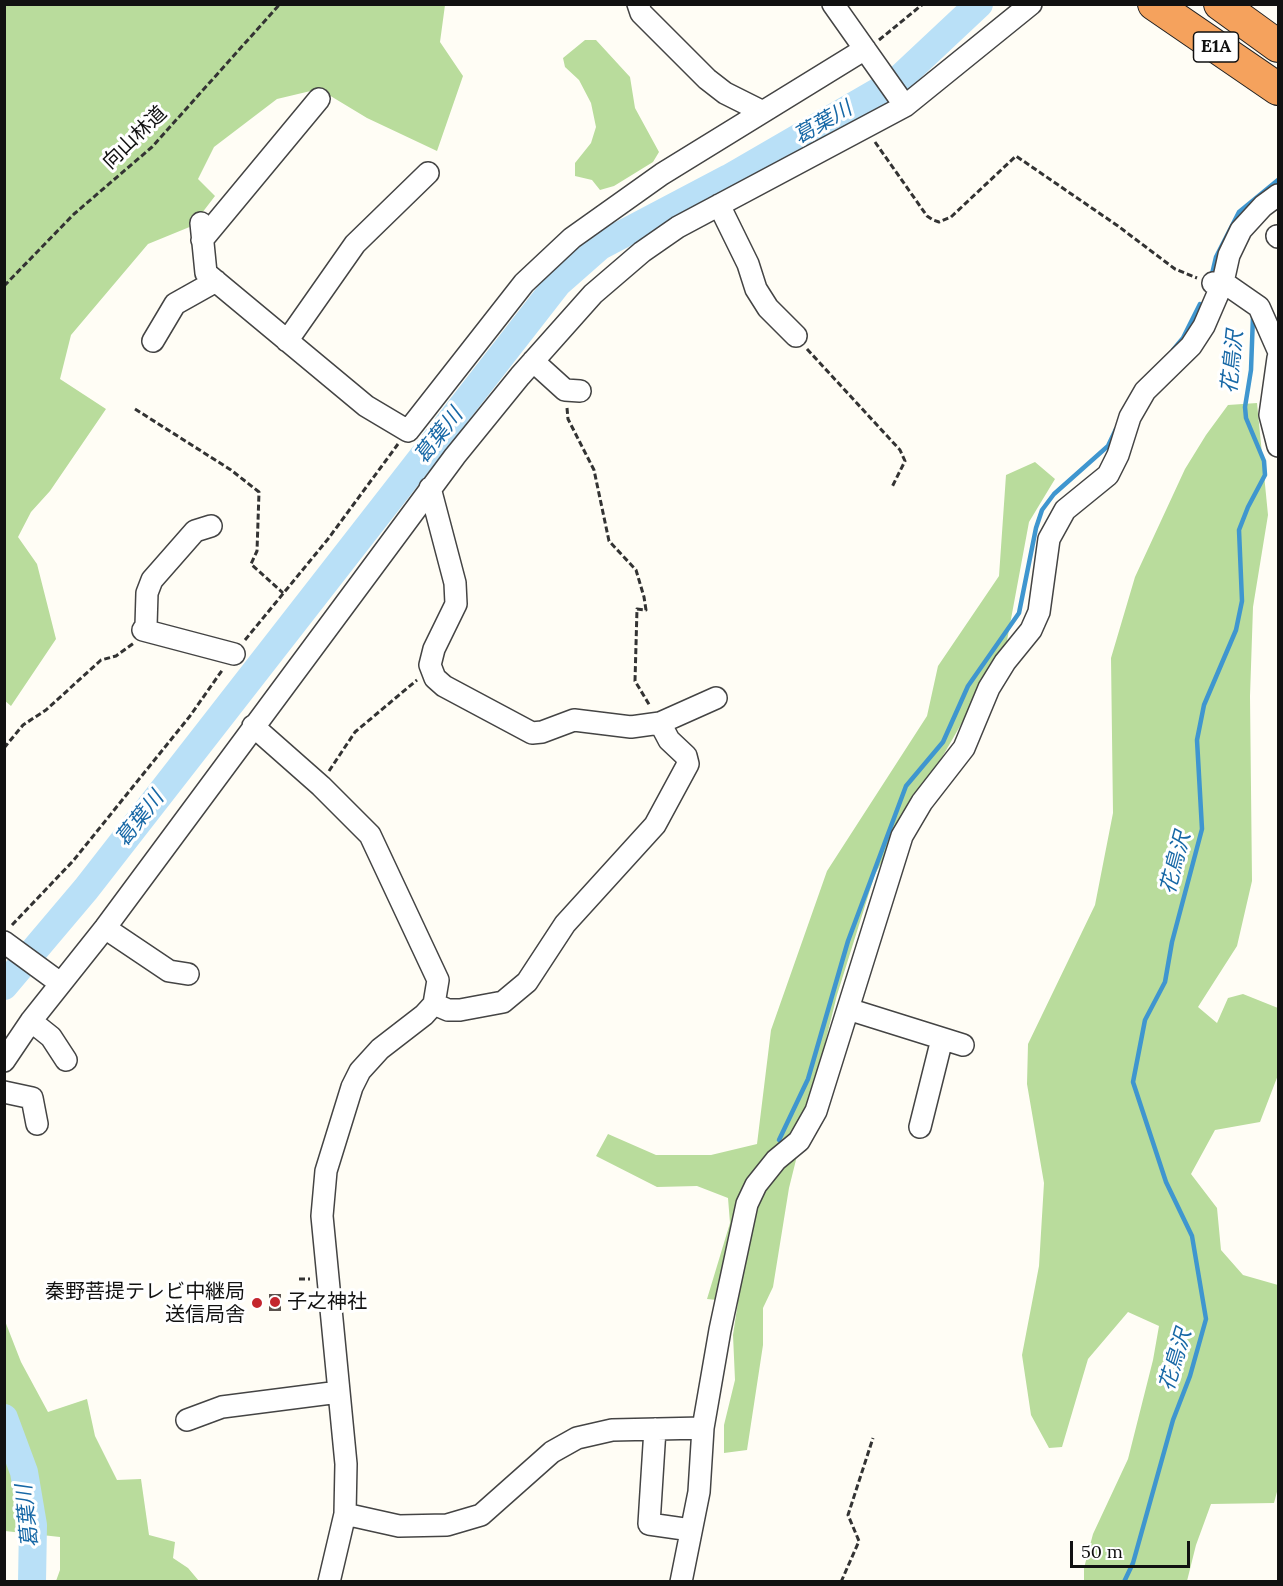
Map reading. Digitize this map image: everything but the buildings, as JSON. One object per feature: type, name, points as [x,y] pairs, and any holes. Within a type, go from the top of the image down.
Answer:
[{"type":"highway","name":"E1A","points":[[1154,4],[1278,89]]},
{"type":"highway","name":"E1A","points":[[1220,4],[1278,46]]},
{"type":"street","points":[[639,4],[641,13],[707,79],[725,93],[762,112]]},
{"type":"street","points":[[833,4],[903,103]]},
{"type":"street","points":[[4,1060],[57,980],[105,928],[430,488],[533,361],[593,294],[642,252],[678,227],[866,129],[1031,4]]},
{"type":"street","points":[[319,99],[202,232],[206,273],[366,406],[408,431],[524,283],[572,238],[662,174],[762,112],[866,52]]},
{"type":"street","points":[[287,340],[355,244],[428,173]]},
{"type":"street","points":[[681,1581],[699,1492],[703,1428],[720,1330],[747,1204],[756,1185],[776,1160],[799,1142],[816,1111],[902,837],[922,802],[964,748],[989,688],[1005,662],[1032,630],[1039,612],[1049,539],[1065,510],[1108,475],[1118,455],[1130,417],[1145,390],[1191,346],[1204,326],[1229,255],[1242,230],[1263,206],[1278,195]]},
{"type":"street","points":[[719,206],[748,264],[756,289],[768,308],[796,336]]},
{"type":"street","points":[[153,341],[175,304],[216,281]]},
{"type":"street","points":[[1218,283],[1259,307],[1278,350]]},
{"type":"street","points":[[1278,358],[1269,415],[1278,446]]},
{"type":"street","points":[[533,361],[573,390]]},
{"type":"street","points":[[430,488],[455,583],[456,604],[434,649],[431,668],[435,678],[444,686],[532,733],[542,732],[574,720],[631,727],[660,723],[716,698]]},
{"type":"street","points":[[211,526],[195,531],[152,580],[147,593],[146,626],[143,630],[234,654]]},
{"type":"street","points":[[434,1004],[448,1010],[460,1010],[503,1002],[527,982],[565,924],[655,825],[688,764],[686,756],[669,740],[660,723]]},
{"type":"street","points":[[254,726],[321,786],[370,835],[438,980],[434,1004],[424,1015],[380,1049],[360,1071],[352,1087],[326,1171],[322,1216],[345,1464],[345,1514],[329,1581]]},
{"type":"street","points":[[105,928],[169,971],[188,974]]},
{"type":"street","points":[[4,942],[57,980]]},
{"type":"street","points":[[848,1009],[963,1044]]},
{"type":"street","points":[[31,1022],[51,1037],[66,1060]]},
{"type":"street","points":[[920,1127],[942,1039]]},
{"type":"street","points":[[4,1092],[32,1098],[37,1124]]},
{"type":"street","points":[[187,1420],[222,1407],[339,1392]]},
{"type":"street","points":[[345,1514],[399,1526],[447,1525],[481,1515],[552,1452],[578,1438],[612,1430],[703,1428]]},
{"type":"street","points":[[656,1429],[649,1524],[691,1530]]},
{"type":"path","name":"向山林道","points":[[4,286],[74,214],[153,147],[280,4]]},
{"type":"path","points":[[866,52],[923,4]]},
{"type":"path","points":[[866,129],[927,216],[933,220],[939,222],[951,217],[1016,156],[1118,226],[1175,269],[1218,283]]},
{"type":"path","points":[[796,336],[900,450],[905,462],[892,487]]},
{"type":"path","points":[[573,390],[568,419],[594,470],[609,541],[636,570],[644,597],[646,610],[637,609],[635,681],[660,723]]},
{"type":"path","points":[[135,409],[231,470],[259,492],[257,551],[251,564],[284,593]]},
{"type":"path","points":[[4,933],[73,861],[190,716],[234,654],[328,540],[408,431]]},
{"type":"path","points":[[4,748],[23,726],[46,710],[101,660],[116,656],[136,642],[143,630]]},
{"type":"path","points":[[321,786],[355,732],[431,668]]},
{"type":"path","points":[[841,1581],[859,1541],[848,1515],[873,1437]]},
{"type":"green space","points":[[4,5],[445,5],[440,42],[463,76],[437,151],[367,118],[319,89],[277,99],[214,147],[198,179],[215,196],[192,226],[148,244],[71,335],[60,379],[106,409],[50,491],[31,512],[18,537],[37,564],[56,639],[11,706],[4,700]]},
{"type":"green space","points":[[585,40],[596,40],[630,77],[635,108],[659,152],[653,162],[614,186],[600,190],[592,180],[575,176],[575,163],[591,143],[596,127],[591,103],[579,80],[565,67],[563,58]]},
{"type":"green space","points":[[1257,403],[1268,515],[1253,607],[1250,696],[1252,881],[1237,946],[1198,1007],[1217,1023],[1228,998],[1243,994],[1278,1008],[1278,1075],[1260,1122],[1215,1130],[1191,1174],[1217,1208],[1221,1250],[1243,1275],[1278,1285],[1278,1488],[1274,1503],[1211,1504],[1196,1545],[1187,1581],[1084,1581],[1084,1568],[1093,1534],[1128,1459],[1153,1360],[1159,1326],[1128,1312],[1088,1359],[1062,1447],[1049,1448],[1031,1415],[1022,1355],[1039,1266],[1044,1183],[1027,1084],[1028,1044],[1095,905],[1113,813],[1111,658],[1135,577],[1185,469],[1206,435],[1228,405]]},
{"type":"green space","points":[[1035,462],[1055,479],[1029,522],[1006,646],[875,874],[837,995],[789,1188],[773,1287],[763,1308],[763,1345],[747,1450],[724,1453],[724,1425],[735,1380],[733,1335],[738,1302],[707,1299],[730,1223],[728,1198],[697,1186],[657,1187],[596,1156],[608,1134],[656,1155],[711,1155],[757,1144],[771,1030],[827,871],[927,716],[938,666],[999,576],[1006,475]]},
{"type":"green space","points":[[5,1321],[21,1362],[48,1412],[87,1399],[95,1436],[117,1480],[141,1479],[149,1535],[175,1542],[173,1558],[188,1568],[199,1581],[56,1581],[60,1570],[60,1537],[5,1531]]},
{"type":"waterway","name":"葛葉川","points":[[4,986],[86,889],[558,283],[600,246],[729,178],[898,80],[979,4]]},
{"type":"waterway","name":"花鳥沢","points":[[1214,277],[1212,274],[1216,257],[1239,212],[1278,180]]},
{"type":"waterway","points":[[1173,350],[1183,338],[1200,304]]},
{"type":"waterway","name":"花鳥沢","points":[[1124,1582],[1133,1563],[1173,1420],[1190,1376],[1206,1319],[1192,1236],[1166,1182],[1133,1082],[1145,1020],[1165,982],[1172,942],[1202,829],[1197,740],[1204,705],[1236,630],[1242,601],[1239,530],[1265,475],[1264,461],[1246,418],[1245,407],[1251,370],[1253,316]]},
{"type":"waterway","points":[[779,1140],[808,1079],[848,941],[906,786],[943,742],[968,686],[1019,613],[1036,528],[1042,510],[1054,494],[1108,446],[1116,429]]},
{"type":"waterway","name":"葛葉川","points":[[4,1418],[24,1472],[33,1525],[32,1582]]},
{"type":"place","name":"子之神社","points":[[275,1302]]},
{"type":"place","name":"秦野菩提テレビ中継局 送信局舎","points":[[257,1303]]}]
